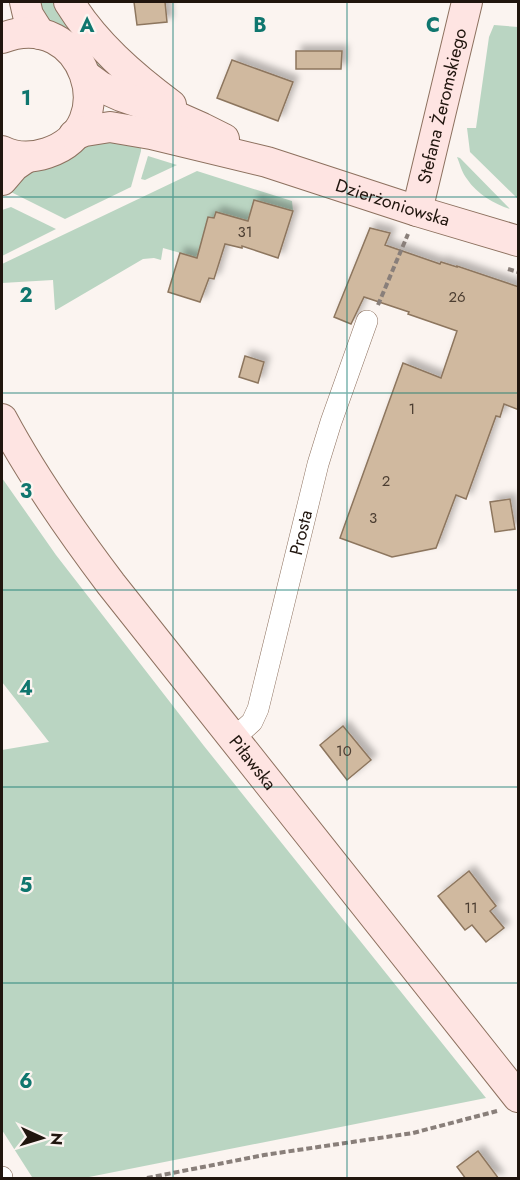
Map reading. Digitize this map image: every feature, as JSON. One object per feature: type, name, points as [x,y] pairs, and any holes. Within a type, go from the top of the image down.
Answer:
[{"type":"street","points":[[25,2],[28,15],[40,34]]},
{"type":"street","points":[[69,2],[94,36],[118,61],[148,88],[202,128]]},
{"type":"street","name":"Stefana Żeromskiego","points":[[412,222],[467,2]]},
{"type":"street","points":[[2,38],[15,34],[40,34],[66,47],[78,60],[86,76],[89,94],[83,120],[74,135],[64,145],[40,156],[14,154],[14,166],[2,180]]},
{"type":"street","name":"Dzierżoniowska","points":[[86,76],[101,87],[202,128],[267,162],[412,222],[519,241]]},
{"type":"street","name":"Dzierżoniowska","points":[[74,135],[110,127],[150,134],[267,162]]},
{"type":"street","name":"Prosta","points":[[234,738],[252,722],[258,709],[318,464],[367,321]]},
{"type":"street","name":"Piławska","points":[[2,419],[22,455],[96,564],[234,738],[508,1104]]},
{"type":"path","points":[[367,321],[372,319],[412,222]]},
{"type":"path","points":[[147,1179],[264,1155],[413,1133],[508,1104]]},
{"type":"green space","points":[[36,2],[58,2],[100,57],[120,88],[41,13]]},
{"type":"green space","points":[[494,25],[518,27],[518,199],[470,152],[467,128],[476,128],[489,37]]},
{"type":"green space","points":[[100,139],[141,143],[131,187],[65,219],[5,189],[14,180]]},
{"type":"green space","points":[[148,156],[177,165],[145,180],[141,179]]},
{"type":"green space","points":[[457,157],[510,209],[481,194],[464,174]]},
{"type":"green space","points":[[197,171],[292,201],[293,211],[254,200],[247,227],[235,217],[216,212],[214,218],[208,217],[203,238],[225,244],[219,264],[163,248],[161,260],[143,259],[56,310],[53,280],[2,283],[2,264]]},
{"type":"green space","points":[[11,207],[56,229],[2,256],[2,210]]},
{"type":"green space","points":[[2,478],[56,555],[204,746],[486,1098],[84,1178],[32,1177],[2,1130],[2,750],[49,742],[2,682]]},
{"type":"building","points":[[134,2],[165,2],[167,22],[137,25]]},
{"type":"building","points":[[296,51],[342,51],[341,69],[296,69]]},
{"type":"building","points":[[232,60],[293,82],[278,121],[217,98]]},
{"type":"building","points":[[254,200],[293,211],[278,258],[242,246],[242,248],[225,244],[214,279],[209,278],[200,302],[168,292],[180,253],[197,258],[208,217],[214,218],[216,212],[248,221]]},
{"type":"building","points":[[370,228],[390,233],[385,245],[519,287],[519,410],[504,404],[500,417],[496,416],[466,499],[456,495],[436,548],[392,557],[340,538],[403,363],[441,378],[457,331],[364,297],[351,324],[334,317]]},
{"type":"building","points":[[245,356],[264,362],[258,383],[239,377]]},
{"type":"building","points":[[510,499],[515,529],[495,532],[490,502]]},
{"type":"building","points":[[343,726],[371,760],[347,780],[320,745]]},
{"type":"building","points":[[469,871],[496,906],[490,911],[504,928],[486,942],[472,925],[465,930],[438,896]]},
{"type":"building","points":[[478,1151],[499,1179],[466,1179],[457,1167]]}]
